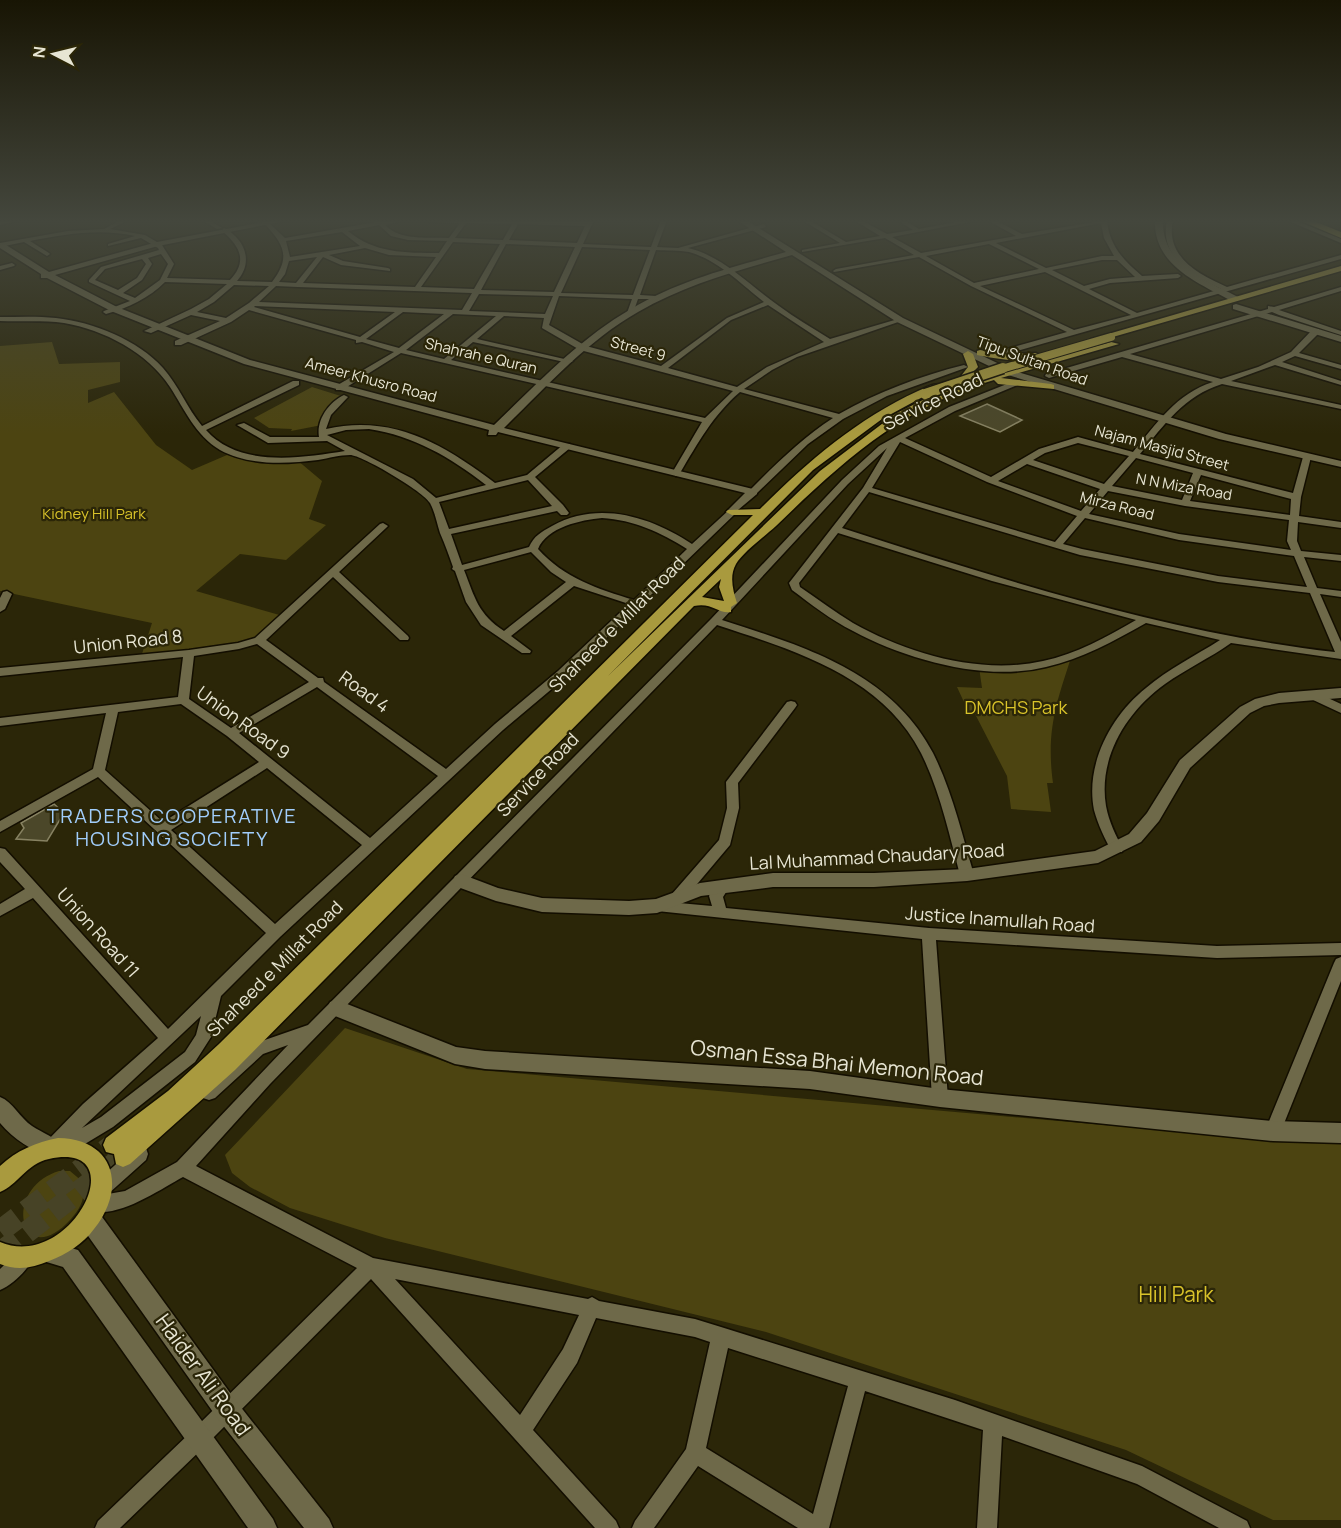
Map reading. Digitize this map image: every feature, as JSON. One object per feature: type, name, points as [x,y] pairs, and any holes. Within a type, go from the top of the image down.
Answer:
[{"type":"main road","name":"Ameer Khusro Road","points":[[70,291],[153,330],[342,393]]},
{"type":"main road","points":[[493,432],[583,348],[630,313],[656,298],[674,291]]},
{"type":"main road","name":"Tipu Sultan Road","points":[[854,291],[900,320],[968,354],[1008,370],[1051,381],[1164,418],[1306,457],[1341,464]]},
{"type":"main road","name":"Tipu Sultan Road","points":[[868,291],[910,318],[980,353],[1008,370]]},
{"type":"main road","points":[[1246,301],[1274,291]]},
{"type":"main road","points":[[1246,301],[1281,291]]},
{"type":"main road","points":[[1221,292],[1316,331],[1341,335]]},
{"type":"main road","points":[[1221,292],[1224,303]]},
{"type":"main road","points":[[1246,301],[1341,335]]},
{"type":"main road","name":"Shaheed e Millat Road","points":[[1036,361],[1057,361],[1224,303],[1246,301]]},
{"type":"main road","name":"Shaheed e Millat Road","points":[[123,1157],[228,1064],[689,603],[824,472],[899,416],[957,389],[1036,361],[1064,348],[1246,301]]},
{"type":"main road","points":[[792,483],[800,481],[879,417],[928,395],[1196,314]]},
{"type":"main road","name":"Ameer Khusro Road","points":[[183,341],[252,371],[749,496]]},
{"type":"main road","points":[[980,353],[1036,361]]},
{"type":"main road","points":[[965,372],[973,367],[968,354]]},
{"type":"main road","points":[[1051,381],[1048,371],[1057,361]]},
{"type":"main road","name":"Shaheed e Millat Road","points":[[113,1145],[175,1097],[226,1050],[792,483],[856,429],[908,398],[965,372],[1008,370]]},
{"type":"main road","points":[[824,472],[826,466],[873,429],[928,395]]},
{"type":"main road","name":"Tipu Sultan Road","points":[[1164,418],[1341,458]]},
{"type":"main road","name":"Ameer Khusro Road","points":[[564,450],[676,473],[749,496]]},
{"type":"main road","points":[[732,512],[749,496]]},
{"type":"main road","points":[[732,512],[762,512]]},
{"type":"main road","points":[[732,512],[746,522],[746,527]]},
{"type":"main road","points":[[689,603],[709,601],[729,606],[725,587],[732,561]]},
{"type":"main road","name":"Lal Muhammad Chaudary Road","points":[[461,881],[496,894],[542,905],[607,908],[657,906],[677,898],[723,886],[773,880],[874,880],[967,875],[1098,857],[1135,838],[1153,817],[1185,764],[1245,710],[1260,702],[1279,698],[1341,693]]},
{"type":"main road","name":"Osman Essa Bhai Memon Road","points":[[337,1008],[455,1055],[485,1060],[810,1080],[940,1098],[1273,1131],[1341,1134]]},
{"type":"main road","points":[[0,1106],[11,1123],[34,1140],[58,1148],[78,1148],[92,1155],[101,1168],[96,1204],[71,1238],[48,1252]]},
{"type":"main road","points":[[0,1182],[18,1164],[58,1148]]},
{"type":"main road","name":"Haider Ali Road","points":[[96,1204],[227,1410],[320,1528]]},
{"type":"main road","points":[[7,1256],[48,1252],[70,1258],[264,1528]]},
{"type":"street","points":[[114,291],[134,300]]},
{"type":"street","points":[[110,311],[147,291]]},
{"type":"street","points":[[153,330],[210,303],[222,291]]},
{"type":"street","points":[[183,341],[229,321],[253,306],[266,291]]},
{"type":"street","points":[[465,312],[478,291]]},
{"type":"street","points":[[484,291],[656,298]]},
{"type":"street","points":[[253,306],[547,316],[559,291]]},
{"type":"street","points":[[630,313],[638,291]]},
{"type":"street","points":[[756,291],[828,341]]},
{"type":"street","points":[[986,291],[1074,333]]},
{"type":"street","points":[[1091,291],[1137,315]]},
{"type":"street","points":[[1242,291],[1240,292],[1246,301]]},
{"type":"street","points":[[1265,309],[1313,291]]},
{"type":"street","points":[[1051,381],[1098,361],[1265,309],[1332,291]]},
{"type":"street","points":[[1006,352],[1221,292]]},
{"type":"street","points":[[662,369],[729,319],[769,302]]},
{"type":"street","points":[[1176,305],[1196,314]]},
{"type":"street","name":"Shahrah e Quran","points":[[253,306],[359,341],[707,421]]},
{"type":"street","points":[[359,341],[402,310]]},
{"type":"street","points":[[324,436],[325,418],[342,393],[451,312]]},
{"type":"street","points":[[191,313],[229,321]]},
{"type":"street","points":[[445,362],[501,315]]},
{"type":"street","name":"Street 9","points":[[547,316],[546,326],[583,348],[840,417]]},
{"type":"street","points":[[0,319],[73,323],[144,354],[163,372],[195,423],[222,446],[260,459],[304,460],[351,452]]},
{"type":"street","points":[[676,473],[707,421],[738,390],[828,341],[900,320]]},
{"type":"street","points":[[1057,545],[1164,418],[1193,393],[1220,381],[1276,363],[1294,354],[1316,331]]},
{"type":"street","points":[[473,340],[569,361]]},
{"type":"street","points":[[1049,341],[1064,348]]},
{"type":"street","points":[[1084,353],[1098,361]]},
{"type":"street","points":[[1120,354],[1220,381],[1341,407]]},
{"type":"street","points":[[1294,354],[1341,367]]},
{"type":"street","points":[[1276,363],[1341,383]]},
{"type":"street","name":"Service Road","points":[[96,1204],[127,1199],[183,1168],[314,1030],[715,621],[845,482],[882,448],[975,398],[1008,370]]},
{"type":"street","points":[[749,496],[791,454],[840,417],[880,396],[934,375],[965,372]]},
{"type":"street","points":[[934,375],[946,382]]},
{"type":"street","points":[[202,429],[296,383]]},
{"type":"street","points":[[957,389],[975,398]]},
{"type":"street","points":[[241,425],[268,440],[324,436],[351,424],[377,426],[400,432],[439,449],[468,466],[493,486]]},
{"type":"street","points":[[324,436],[410,481],[434,501],[471,602],[485,623],[526,651]]},
{"type":"street","points":[[898,438],[867,489],[794,583],[796,588],[838,618],[868,635],[899,647],[979,667],[1029,667],[1078,654],[1144,620]]},
{"type":"street","name":"Mirza Road","points":[[898,438],[993,480],[1083,514],[1173,536],[1296,554],[1341,558]]},
{"type":"street","name":"Najam Masjid Street","points":[[993,480],[1025,460],[1061,443],[1077,440],[1296,497]]},
{"type":"street","points":[[434,501],[530,477],[564,450]]},
{"type":"street","points":[[835,529],[1026,588],[1227,641],[1290,651],[1341,655],[1292,541],[1292,520],[1306,457]]},
{"type":"street","name":"N N Miza Road","points":[[1025,460],[1106,488],[1292,520],[1341,525]]},
{"type":"street","points":[[1185,503],[1198,471]]},
{"type":"street","points":[[530,477],[560,507],[569,521]]},
{"type":"street","points":[[867,489],[1057,545],[1161,569],[1341,594]]},
{"type":"street","points":[[445,533],[560,507]]},
{"type":"street","points":[[58,1148],[88,1109],[168,1039],[275,933],[446,775],[562,674],[732,512]]},
{"type":"street","points":[[533,549],[537,539],[569,521],[591,516],[621,517],[671,534],[693,549]]},
{"type":"street","points":[[259,640],[383,526]]},
{"type":"street","points":[[457,568],[533,549]]},
{"type":"street","points":[[533,549],[544,564],[572,582],[635,603]]},
{"type":"street","points":[[333,572],[404,638]]},
{"type":"street","points":[[504,636],[572,582]]},
{"type":"street","points":[[0,609],[8,594]]},
{"type":"street","points":[[715,621],[798,649],[852,676],[894,707],[918,736],[932,767],[952,820],[967,875]]},
{"type":"street","name":"Union Road 8","points":[[0,672],[239,646],[259,640]]},
{"type":"street","name":"Road 4","points":[[259,640],[320,681],[446,775]]},
{"type":"street","points":[[1117,849],[1105,825],[1099,805],[1102,765],[1112,737],[1129,709],[1150,690],[1227,641]]},
{"type":"street","points":[[183,700],[189,652]]},
{"type":"street","points":[[231,733],[320,681]]},
{"type":"street","points":[[1315,696],[1341,710]]},
{"type":"street","name":"Union Road 9","points":[[0,722],[183,700],[231,733],[370,845]]},
{"type":"street","points":[[677,898],[725,842],[733,808],[732,782],[791,705]]},
{"type":"street","points":[[0,827],[99,771],[114,708]]},
{"type":"street","points":[[164,828],[267,762]]},
{"type":"street","points":[[99,771],[164,828],[275,933]]},
{"type":"street","name":"Union Road 11","points":[[0,853],[168,1039]]},
{"type":"street","points":[[720,911],[716,896],[723,886]]},
{"type":"street","points":[[0,911],[35,890]]},
{"type":"street","name":"Justice Inamullah Road","points":[[657,906],[929,934],[1217,952],[1341,949]]},
{"type":"street","points":[[929,934],[940,1098]]},
{"type":"street","points":[[1273,1131],[1341,963]]},
{"type":"street","points":[[58,1148],[107,1122],[190,1057],[203,1037],[215,991]]},
{"type":"street","points":[[96,1204],[258,1049],[314,1030]]},
{"type":"street","points":[[183,1168],[371,1266],[592,1306],[695,1328],[993,1424],[1142,1476],[1240,1528]]},
{"type":"street","points":[[0,1281],[7,1256]]},
{"type":"street","points":[[105,1528],[198,1439],[371,1266]]},
{"type":"street","points":[[371,1266],[609,1528]]},
{"type":"street","points":[[522,1430],[570,1356],[592,1306]]},
{"type":"street","points":[[642,1528],[694,1453],[721,1336]]},
{"type":"street","points":[[694,1453],[818,1528],[860,1380]]},
{"type":"street","points":[[987,1528],[993,1424]]},
{"type":"green space","name":"Kidney Hill Park","points":[[52,342],[59,364],[120,362],[120,382],[88,390],[88,403],[114,392],[156,445],[192,470],[234,452],[266,460],[297,460],[322,481],[309,519],[326,525],[286,560],[240,554],[196,591],[283,616],[259,640],[141,657],[152,623],[0,591],[0,346]]},
{"type":"green space","points":[[312,387],[344,397],[322,425],[291,431],[292,429],[269,428],[254,418]]},
{"type":"green space","name":"DMCHS Park","points":[[1072,655],[1054,718],[1051,748],[1053,783],[1047,783],[1051,812],[1011,809],[1007,776],[974,712],[969,713],[957,687],[982,688],[979,667],[1029,667]]},
{"type":"green space","name":"Hill Park","points":[[345,1028],[467,1069],[1230,1136],[1341,1142],[1341,1520],[1273,1520],[1126,1450],[766,1332],[385,1238],[290,1208],[250,1187],[232,1173],[225,1155]]},
{"type":"green space","points":[[59,1171],[70,1171],[83,1182],[82,1202],[71,1219],[54,1233],[40,1237],[30,1233],[24,1222],[24,1209],[29,1194],[41,1180]]},
{"type":"building","points":[[987,404],[1022,420],[1000,432],[960,416]]},
{"type":"building","points":[[54,804],[64,813],[47,841],[16,839],[24,828],[21,823]]},
{"type":"tunnel","points":[[0,1231],[113,1145]]},
{"type":"tunnel","points":[[0,1253],[123,1157]]},
{"type":"district","name":"TRADERS COOPERATIVE HOUSING SOCIETY","points":[[172,828]]}]
